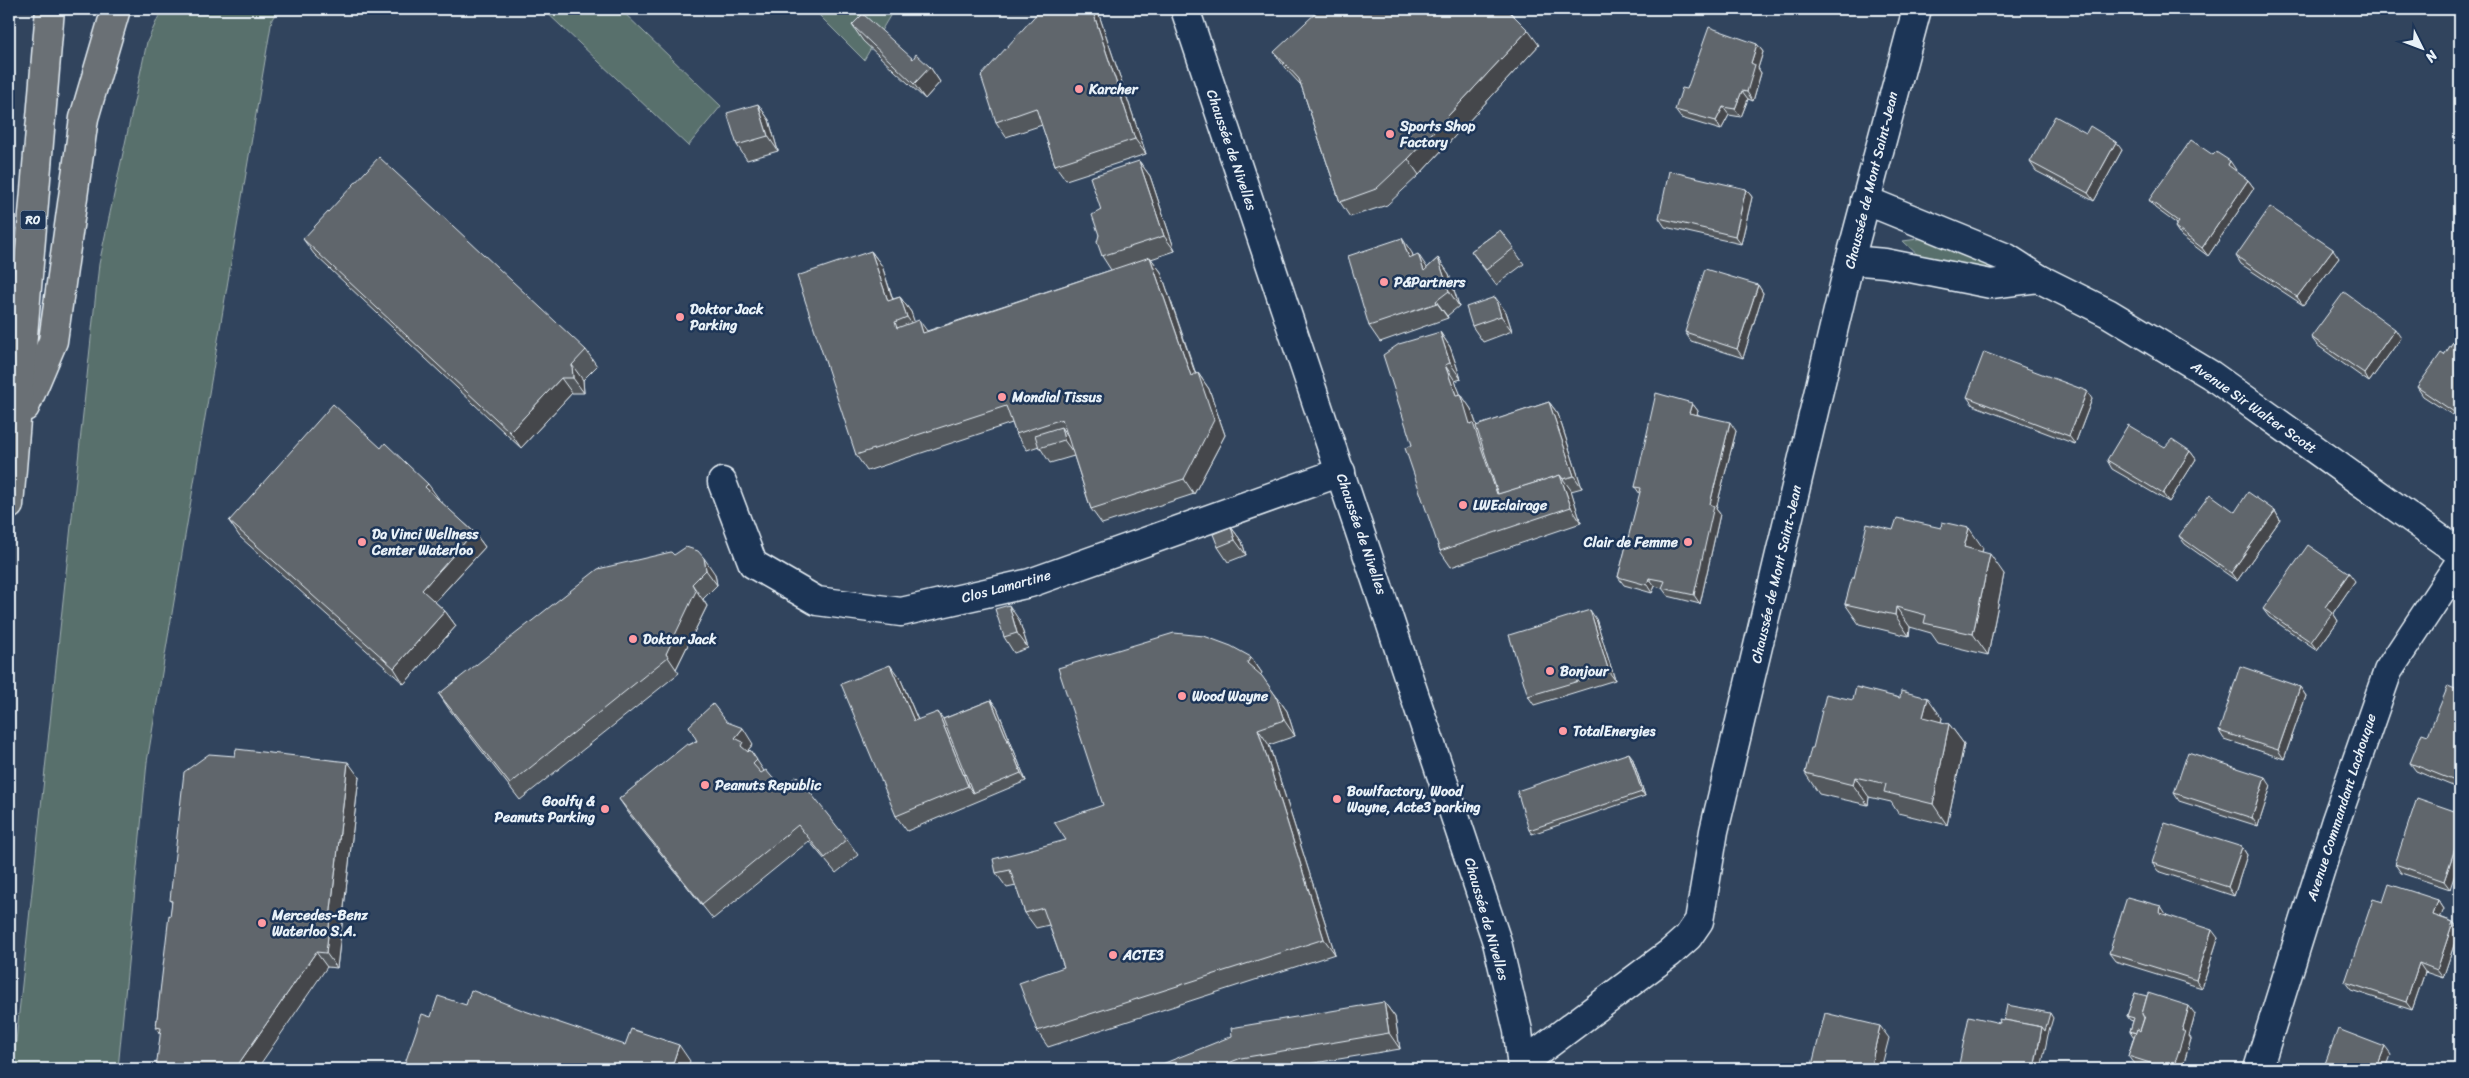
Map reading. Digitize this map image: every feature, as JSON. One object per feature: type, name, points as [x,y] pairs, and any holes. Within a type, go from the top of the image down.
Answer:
[{"type":"highway","name":"R0","points":[[9,505],[50,9]]},
{"type":"highway","points":[[15,431],[53,341],[84,118],[116,9]]},
{"type":"street","name":"Chaussée de Nivelles","points":[[1185,9],[1497,942],[1524,1067]]},
{"type":"street","name":"Chaussée de Mont Saint-Jean","points":[[1524,1067],[1670,953],[1688,937],[1699,921],[1714,832],[1850,260],[1917,9]]},
{"type":"street","name":"Avenue Sir Walter Scott","points":[[1865,200],[2007,258],[2038,278],[2108,313],[2211,375],[2460,553]]},
{"type":"street","points":[[1850,260],[1885,263],[1991,284],[2038,278]]},
{"type":"street","name":"Clos Lamartine","points":[[722,482],[753,564],[817,601],[902,612],[1030,583],[1341,472]]},
{"type":"street","name":"Avenue Commandant Lachouque","points":[[2258,1069],[2339,810],[2388,671],[2460,562]]},
{"type":"green space","points":[[162,9],[279,9],[272,19],[147,762],[118,1069],[13,1069],[99,264],[147,42]]},
{"type":"green space","points":[[543,9],[620,9],[721,106],[688,146]]},
{"type":"green space","points":[[813,9],[894,9],[864,60]]},
{"type":"green space","points":[[1925,238],[2000,265],[1999,273],[1925,262],[1903,241]]},
{"type":"building","name":"Karcher","points":[[1041,9],[1092,9],[1135,139],[1055,165],[1036,108],[996,122],[981,76]]},
{"type":"building","name":"Sports Shop Factory","points":[[1320,9],[1507,9],[1528,30],[1408,159],[1376,189],[1340,202],[1299,79],[1274,52]]},
{"type":"building","points":[[863,14],[913,59],[916,54],[930,67],[914,84],[852,25]]},
{"type":"building","points":[[1709,27],[1757,44],[1751,63],[1755,65],[1747,92],[1742,91],[1735,109],[1723,107],[1716,121],[1675,110],[1682,88],[1687,89]]},
{"type":"building","points":[[758,104],[768,136],[737,145],[727,113]]},
{"type":"building","points":[[2055,116],[2086,133],[2090,126],[2116,142],[2088,193],[2030,162]]},
{"type":"building","points":[[2191,140],[2213,155],[2216,152],[2230,161],[2228,165],[2248,180],[2202,248],[2175,227],[2179,222],[2149,200]]},
{"type":"building","points":[[379,157],[586,350],[572,365],[573,378],[561,378],[510,432],[303,239]]},
{"type":"building","points":[[1139,161],[1164,236],[1102,256],[1097,242],[1099,235],[1092,215],[1101,210],[1090,177]]},
{"type":"building","points":[[1669,171],[1746,189],[1735,236],[1659,218]]},
{"type":"building","points":[[2270,207],[2333,249],[2297,297],[2236,256]]},
{"type":"building","points":[[1500,230],[1514,248],[1486,270],[1471,251]]},
{"type":"building","points":[[1402,238],[1409,258],[1418,254],[1424,271],[1438,258],[1449,291],[1436,301],[1437,303],[1369,326],[1348,256]]},
{"type":"building","name":"Mondial Tissus","points":[[871,251],[888,301],[900,297],[907,317],[895,322],[897,328],[919,320],[923,333],[1150,257],[1191,376],[1198,373],[1214,420],[1184,479],[1091,509],[1062,419],[1016,434],[1006,406],[856,455],[797,276]]},
{"type":"building","points":[[1705,269],[1758,285],[1737,349],[1685,332]]},
{"type":"building","points":[[2344,292],[2395,329],[2364,373],[2311,337]]},
{"type":"building","points":[[1495,297],[1501,316],[1472,326],[1466,307]]},
{"type":"building","points":[[1440,332],[1450,363],[1445,365],[1456,395],[1461,394],[1470,424],[1473,423],[1497,494],[1560,475],[1571,507],[1440,551],[1405,448],[1412,445],[1383,355],[1399,344]]},
{"type":"building","points":[[2460,332],[2460,416],[2417,387],[2441,353],[2444,355]]},
{"type":"building","points":[[1984,352],[2087,391],[2069,436],[1967,397]]},
{"type":"building","points":[[1656,393],[1692,403],[1689,413],[1730,422],[1710,504],[1714,506],[1694,595],[1662,588],[1665,581],[1649,578],[1647,585],[1618,577],[1641,488],[1635,487]]},
{"type":"building","points":[[1549,402],[1574,476],[1563,479],[1560,475],[1498,494],[1476,426]]},
{"type":"building","name":"Da Vinci Wellness Center Waterloo","points":[[333,404],[381,448],[385,443],[428,484],[425,487],[474,532],[422,590],[445,611],[394,668],[229,521]]},
{"type":"building","points":[[2128,425],[2165,447],[2172,439],[2190,451],[2163,494],[2107,460]]},
{"type":"building","points":[[1061,427],[1064,440],[1039,448],[1035,435]]},
{"type":"building","points":[[2248,492],[2275,511],[2231,573],[2179,536],[2210,494],[2235,512]]},
{"type":"building","points":[[1897,518],[1941,528],[1942,522],[1969,528],[1964,547],[1990,554],[1973,634],[1924,623],[1926,615],[1896,607],[1895,615],[1845,604],[1852,578],[1854,578],[1867,524],[1893,530]]},
{"type":"building","points":[[1231,527],[1235,540],[1218,547],[1213,534]]},
{"type":"building","points":[[2308,545],[2349,573],[2325,607],[2332,613],[2311,642],[2263,609]]},
{"type":"building","points":[[686,547],[698,551],[704,558],[706,570],[692,584],[696,591],[666,654],[668,657],[510,784],[439,694],[598,569],[671,552],[674,555]]},
{"type":"building","points":[[1009,605],[1017,633],[1004,637],[995,609]]},
{"type":"building","points":[[1590,610],[1609,672],[1528,696],[1509,635]]},
{"type":"building","points":[[1174,633],[1204,636],[1231,646],[1251,657],[1247,663],[1262,676],[1276,696],[1284,720],[1258,729],[1324,939],[1037,1031],[1019,983],[1064,967],[1043,908],[1025,913],[1010,870],[996,873],[993,859],[1066,840],[1054,822],[1103,805],[1058,668]]},
{"type":"building","points":[[890,665],[914,721],[938,712],[968,786],[896,816],[841,684]]},
{"type":"building","points":[[2240,666],[2300,687],[2278,750],[2219,731]]},
{"type":"building","points":[[2448,686],[2460,691],[2460,783],[2410,763],[2422,733],[2428,735]]},
{"type":"building","points":[[1856,687],[1900,698],[1901,691],[1928,698],[1923,717],[1949,724],[1933,804],[1884,792],[1886,784],[1855,777],[1853,785],[1805,773],[1826,694],[1853,700]]},
{"type":"building","points":[[991,700],[1021,773],[973,793],[943,719]]},
{"type":"building","points":[[713,704],[727,722],[743,728],[735,738],[743,742],[741,746],[748,752],[750,750],[757,760],[753,764],[761,773],[766,770],[781,788],[797,776],[847,839],[825,858],[798,825],[702,904],[619,799],[687,744],[689,745],[697,741],[689,726]]},
{"type":"building","name":"Mercedes-Benz Waterloo S.A.","points":[[236,749],[348,762],[326,953],[316,952],[235,1069],[156,1069],[161,1028],[156,1027],[172,901],[170,900],[184,772],[209,754],[235,756]]},
{"type":"building","points":[[2188,752],[2265,777],[2252,818],[2174,793]]},
{"type":"building","points":[[1629,753],[1642,792],[1529,830],[1517,791]]},
{"type":"building","points":[[2417,798],[2460,813],[2460,834],[2444,881],[2395,864]]},
{"type":"building","points":[[2165,823],[2242,847],[2228,887],[2152,863]]},
{"type":"building","points":[[2389,884],[2438,900],[2433,915],[2453,922],[2437,970],[2419,963],[2406,1002],[2345,982],[2373,899],[2383,902]]},
{"type":"building","points":[[2127,897],[2161,906],[2160,913],[2212,930],[2196,980],[2109,953]]},
{"type":"building","points":[[471,990],[525,1011],[625,1045],[631,1029],[679,1045],[671,1069],[403,1069],[422,1014],[431,1017],[438,996],[466,1005]]},
{"type":"building","points":[[2135,993],[2147,996],[2142,1014],[2144,1018],[2140,1031],[2137,1029],[2136,1033],[2130,1031],[2134,1018],[2127,1016]]},
{"type":"building","points":[[2148,993],[2189,1006],[2182,1031],[2185,1031],[2173,1069],[2128,1056],[2137,1029],[2140,1031],[2145,1016],[2142,1014]]},
{"type":"building","points":[[1384,1002],[1389,1033],[1241,1058],[1214,1069],[1150,1069],[1232,1036],[1231,1028]]},
{"type":"building","points":[[2007,1005],[2050,1013],[2045,1031],[2042,1027],[2004,1020]]},
{"type":"building","points":[[1825,1013],[1880,1026],[1870,1069],[1811,1069]]},
{"type":"building","points":[[1969,1016],[2000,1023],[1999,1019],[2042,1027],[2034,1069],[1958,1069]]},
{"type":"building","points":[[2338,1029],[2385,1047],[2376,1069],[2323,1069]]},
{"type":"place","name":"Karcher","points":[[1079,89]]},
{"type":"place","name":"Sports Shop Factory","points":[[1390,134]]},
{"type":"place","name":"P&Partners","points":[[1384,282]]},
{"type":"place","name":"Doktor Jack Parking","points":[[680,317]]},
{"type":"place","name":"Mondial Tissus","points":[[1002,397]]},
{"type":"place","name":"LWEclairage","points":[[1463,505]]},
{"type":"place","name":"Da Vinci Wellness Center Waterloo","points":[[362,542]]},
{"type":"place","name":"Clair de Femme","points":[[1688,542]]},
{"type":"place","name":"Doktor Jack","points":[[633,639]]},
{"type":"place","name":"Bonjour","points":[[1550,671]]},
{"type":"place","name":"Wood Wayne","points":[[1182,696]]},
{"type":"place","name":"TotalEnergies","points":[[1563,731]]},
{"type":"place","name":"Peanuts Republic","points":[[705,785]]},
{"type":"place","name":"Bowlfactory, Wood Wayne, Acte3 parking","points":[[1337,799]]},
{"type":"place","name":"Goolfy & Peanuts Parking","points":[[605,809]]},
{"type":"place","name":"Mercedes-Benz Waterloo S.A.","points":[[262,923]]},
{"type":"place","name":"ACTE3","points":[[1113,955]]}]
